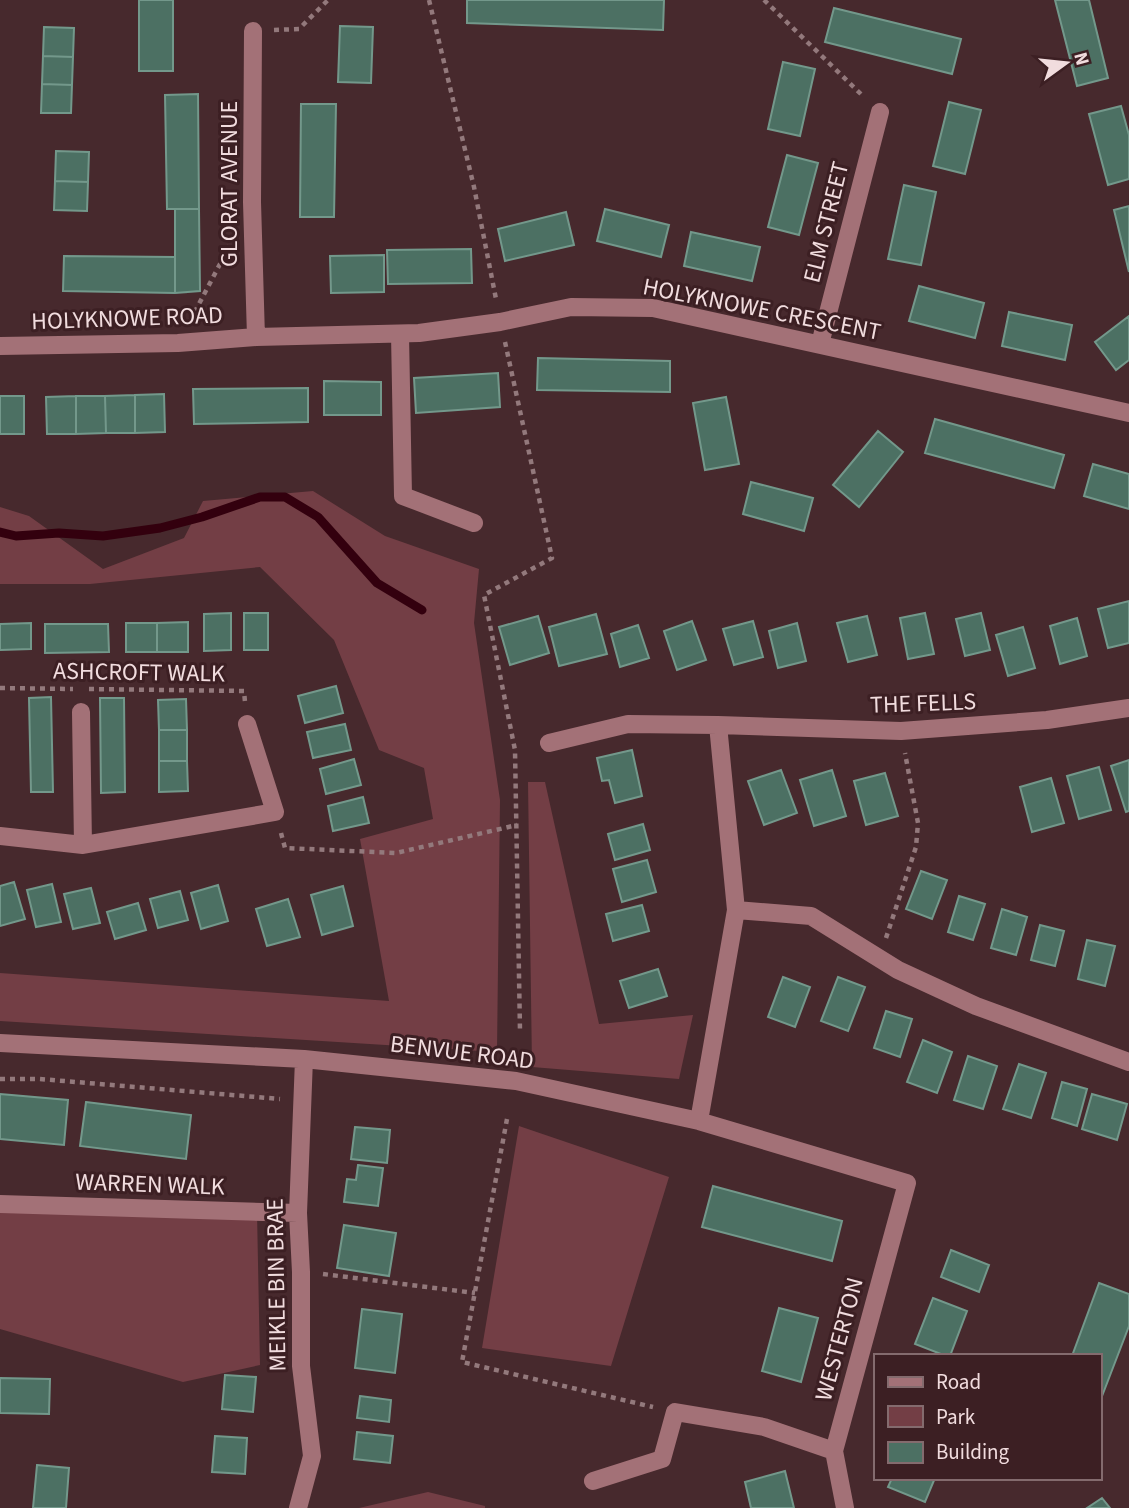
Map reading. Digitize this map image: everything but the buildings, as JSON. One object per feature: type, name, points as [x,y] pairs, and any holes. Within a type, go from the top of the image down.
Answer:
[{"type":"street","name":"GLORAT AVENUE","points":[[253,31],[252,202],[256,337]]},
{"type":"street","name":"ELM STREET","points":[[820,344],[880,112]]},
{"type":"street","name":"HOLYKNOWE CRESCENT","points":[[256,337],[419,333],[500,322],[571,307],[653,308],[1129,413]]},
{"type":"street","points":[[400,334],[403,496],[474,523]]},
{"type":"street","name":"HOLYKNOWE ROAD","points":[[0,346],[178,343],[256,337]]},
{"type":"street","name":"THE FELLS","points":[[549,743],[628,724],[901,731],[1047,720],[1129,708]]},
{"type":"street","points":[[81,712],[83,845]]},
{"type":"street","points":[[0,836],[83,845],[275,812],[247,724]]},
{"type":"street","points":[[699,1121],[736,910],[718,725]]},
{"type":"street","points":[[736,910],[811,916],[898,970],[976,1006],[1129,1062]]},
{"type":"street","name":"BENVUE ROAD","points":[[0,1043],[304,1059],[516,1081],[699,1121],[907,1184]]},
{"type":"street","name":"MEIKLE BIN BRAE","points":[[298,1508],[312,1456],[301,1366],[298,1213],[304,1059]]},
{"type":"street","name":"WESTERTON","points":[[845,1508],[834,1451],[907,1184]]},
{"type":"street","name":"WARREN WALK","points":[[0,1204],[298,1213]]},
{"type":"street","points":[[593,1481],[662,1460],[675,1412],[764,1427],[834,1451]]},
{"type":"path","points":[[253,31],[299,29],[327,0]]},
{"type":"path","points":[[429,0],[474,187],[500,322],[552,558],[484,595],[515,750],[520,1031]]},
{"type":"path","points":[[764,0],[880,112]]},
{"type":"path","points":[[178,343],[234,237]]},
{"type":"path","name":"ASHCROFT WALK","points":[[0,688],[244,691],[247,724]]},
{"type":"path","points":[[879,958],[916,846],[918,823],[901,731]]},
{"type":"path","points":[[275,812],[285,848],[396,853],[517,825]]},
{"type":"path","points":[[0,1079],[40,1079],[302,1100]]},
{"type":"path","points":[[507,1119],[462,1362],[675,1412]]},
{"type":"path","points":[[301,1272],[475,1293]]},
{"type":"green space","points":[[313,491],[385,536],[479,569],[474,623],[500,800],[497,1052],[0,1021],[0,973],[389,1001],[360,839],[433,819],[424,768],[379,750],[334,640],[260,567],[90,584],[0,584],[0,507],[29,516],[103,569],[184,538],[203,501]]},
{"type":"green space","points":[[528,782],[545,782],[599,1024],[693,1015],[679,1079],[532,1067]]},
{"type":"green space","points":[[519,1126],[669,1177],[611,1366],[482,1348]]},
{"type":"green space","points":[[0,1204],[257,1212],[260,1365],[183,1382],[0,1329]]},
{"type":"green space","points":[[428,1492],[485,1508],[359,1508]]},
{"type":"waterway","points":[[0,532],[16,536],[59,533],[103,536],[160,528],[260,497],[285,497],[318,517],[377,583],[422,610]]}]
